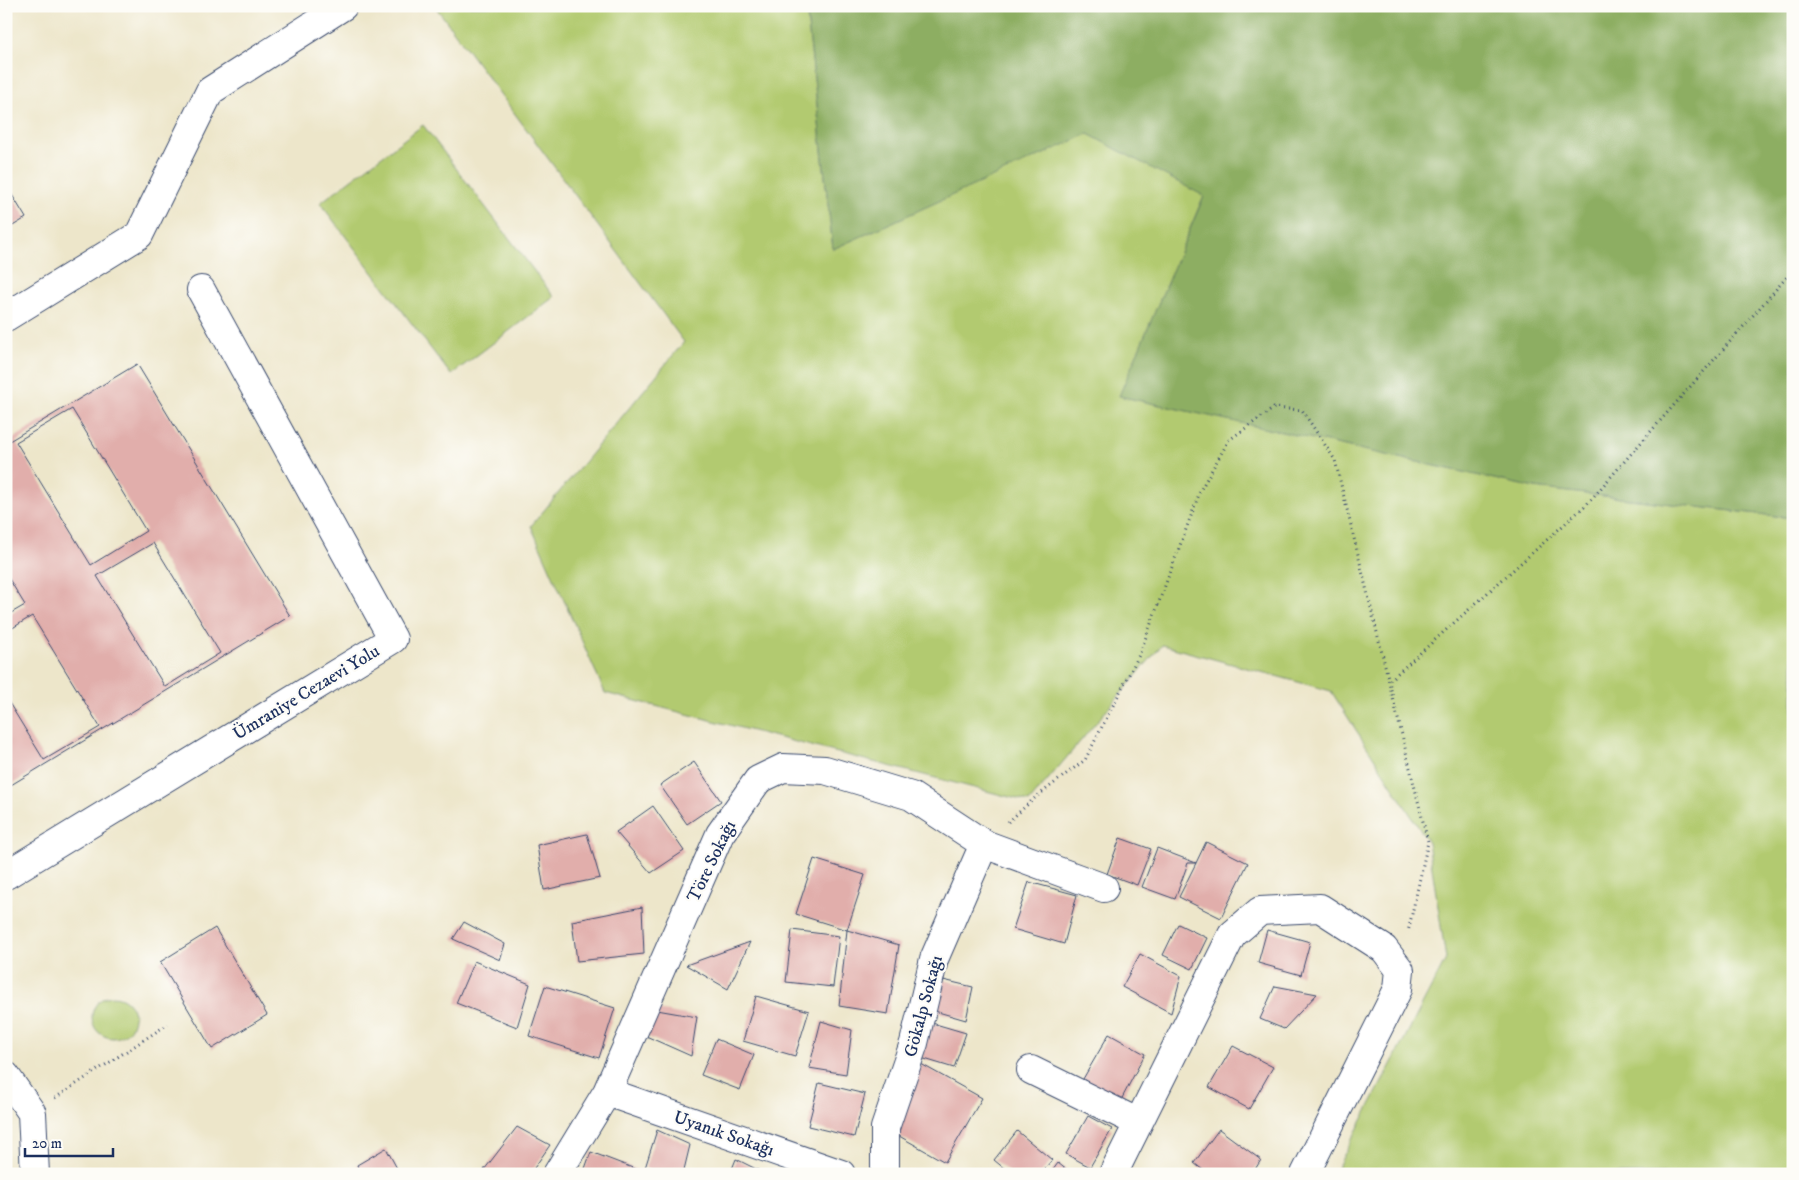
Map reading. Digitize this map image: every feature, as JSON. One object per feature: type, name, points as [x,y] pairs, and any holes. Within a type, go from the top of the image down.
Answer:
[{"type":"street","points":[[6,318],[139,235],[210,91],[343,6]]},
{"type":"street","name":"Ümraniye Cezaevi Yolu","points":[[6,875],[392,640],[202,290]]},
{"type":"street","name":"Töre Sokağı","points":[[557,1174],[606,1092],[720,834],[758,780],[783,768],[825,770],[911,796],[984,844],[1104,888]]},
{"type":"street","name":"Gökalp Sokağı","points":[[885,1174],[885,1128],[914,1043],[934,958],[984,844]]},
{"type":"street","points":[[1113,1174],[1137,1122],[1232,935],[1260,911],[1320,908],[1384,950],[1400,970],[1398,989],[1305,1174]]},
{"type":"street","points":[[1030,1070],[1137,1122]]},
{"type":"street","points":[[6,1076],[32,1113],[35,1174]]},
{"type":"street","name":"Uyanık Sokağı","points":[[606,1092],[842,1174]]},
{"type":"path","points":[[1390,680],[1587,504],[1793,270]]},
{"type":"path","points":[[984,844],[1036,797],[1085,760],[1140,653],[1201,489],[1229,440],[1274,408],[1302,410],[1335,460],[1428,842],[1400,970]]},
{"type":"path","points":[[32,1113],[168,1024]]},
{"type":"green space","points":[[435,6],[806,6],[833,249],[1087,133],[1204,195],[1120,396],[1535,488],[1793,518],[1793,1174],[1334,1174],[1446,959],[1428,842],[1331,691],[1162,645],[1029,802],[605,693],[531,526],[684,342]]},
{"type":"green space","points":[[806,6],[1793,6],[1793,518],[1535,488],[1119,396],[1204,196],[1088,134],[833,249]]},
{"type":"green space","points":[[423,125],[554,297],[451,375],[320,203]]},
{"type":"green space","points":[[117,996],[125,999],[131,1005],[134,1017],[131,1029],[125,1035],[109,1038],[101,1035],[95,1029],[92,1013],[95,1005],[101,999]]},
{"type":"building","points":[[6,185],[26,218],[6,230]]},
{"type":"building","points":[[137,364],[290,616],[6,788],[6,698],[44,760],[100,727],[32,616],[6,632],[6,616],[25,605],[6,574],[6,443]],"holes":[[[72,409],[146,531],[91,565],[16,442]],[[153,543],[220,653],[165,687],[97,576]]]},
{"type":"building","points":[[694,762],[721,801],[687,824],[660,785]]},
{"type":"building","points":[[653,806],[684,851],[651,873],[616,832]]},
{"type":"building","points":[[587,834],[600,878],[544,890],[537,845]]},
{"type":"building","points":[[1120,838],[1151,849],[1137,885],[1107,874]]},
{"type":"building","points":[[1206,842],[1248,863],[1221,918],[1179,897]]},
{"type":"building","points":[[1157,848],[1196,863],[1188,863],[1175,899],[1142,887]]},
{"type":"building","points":[[814,859],[865,875],[847,930],[796,914]]},
{"type":"building","points":[[1029,882],[1077,895],[1064,944],[1013,929]]},
{"type":"building","points":[[642,907],[644,954],[577,961],[572,921]]},
{"type":"building","points":[[464,922],[505,944],[500,960],[453,939]]},
{"type":"building","points":[[1178,924],[1207,938],[1192,969],[1163,955]]},
{"type":"building","points":[[215,928],[267,1015],[212,1049],[160,962]]},
{"type":"building","points":[[792,930],[839,936],[833,987],[786,982]]},
{"type":"building","points":[[847,930],[899,945],[888,1014],[839,1006]]},
{"type":"building","points":[[1267,930],[1310,942],[1301,975],[1258,963]]},
{"type":"building","points":[[750,942],[728,989],[686,965]]},
{"type":"building","points":[[1140,954],[1181,976],[1171,1013],[1122,987]]},
{"type":"building","points":[[474,961],[530,984],[517,1027],[456,1003]]},
{"type":"building","points":[[939,979],[973,987],[966,1020],[931,1010]]},
{"type":"building","points":[[545,986],[615,1008],[599,1058],[529,1036]]},
{"type":"building","points":[[1275,986],[1317,994],[1284,1029],[1260,1019]]},
{"type":"building","points":[[756,996],[809,1011],[795,1056],[743,1041]]},
{"type":"building","points":[[657,1010],[697,1017],[691,1056],[646,1036]]},
{"type":"building","points":[[821,1021],[852,1030],[846,1074],[809,1068]]},
{"type":"building","points":[[932,1023],[966,1033],[954,1068],[921,1058]]},
{"type":"building","points":[[1109,1034],[1145,1054],[1119,1104],[1083,1079]]},
{"type":"building","points":[[716,1039],[754,1055],[740,1090],[701,1075]]},
{"type":"building","points":[[1233,1046],[1273,1067],[1249,1109],[1209,1087]]},
{"type":"building","points":[[921,1064],[982,1098],[945,1162],[885,1128]]},
{"type":"building","points":[[819,1083],[865,1094],[854,1137],[808,1126]]},
{"type":"building","points":[[1088,1116],[1112,1129],[1090,1167],[1066,1154]]},
{"type":"building","points":[[517,1127],[550,1145],[530,1174],[489,1174],[484,1170]]},
{"type":"building","points":[[1219,1129],[1261,1160],[1252,1174],[1208,1174],[1194,1163]]},
{"type":"building","points":[[657,1130],[690,1145],[683,1174],[660,1174],[645,1168]]},
{"type":"building","points":[[1017,1131],[1052,1160],[1040,1174],[1011,1174],[994,1160]]},
{"type":"building","points":[[386,1148],[400,1174],[361,1174],[357,1165]]},
{"type":"building","points":[[591,1152],[638,1170],[636,1174],[583,1174]]},
{"type":"building","points":[[736,1159],[766,1174],[730,1174]]},
{"type":"building","points":[[1058,1163],[1072,1174],[1050,1174]]}]
